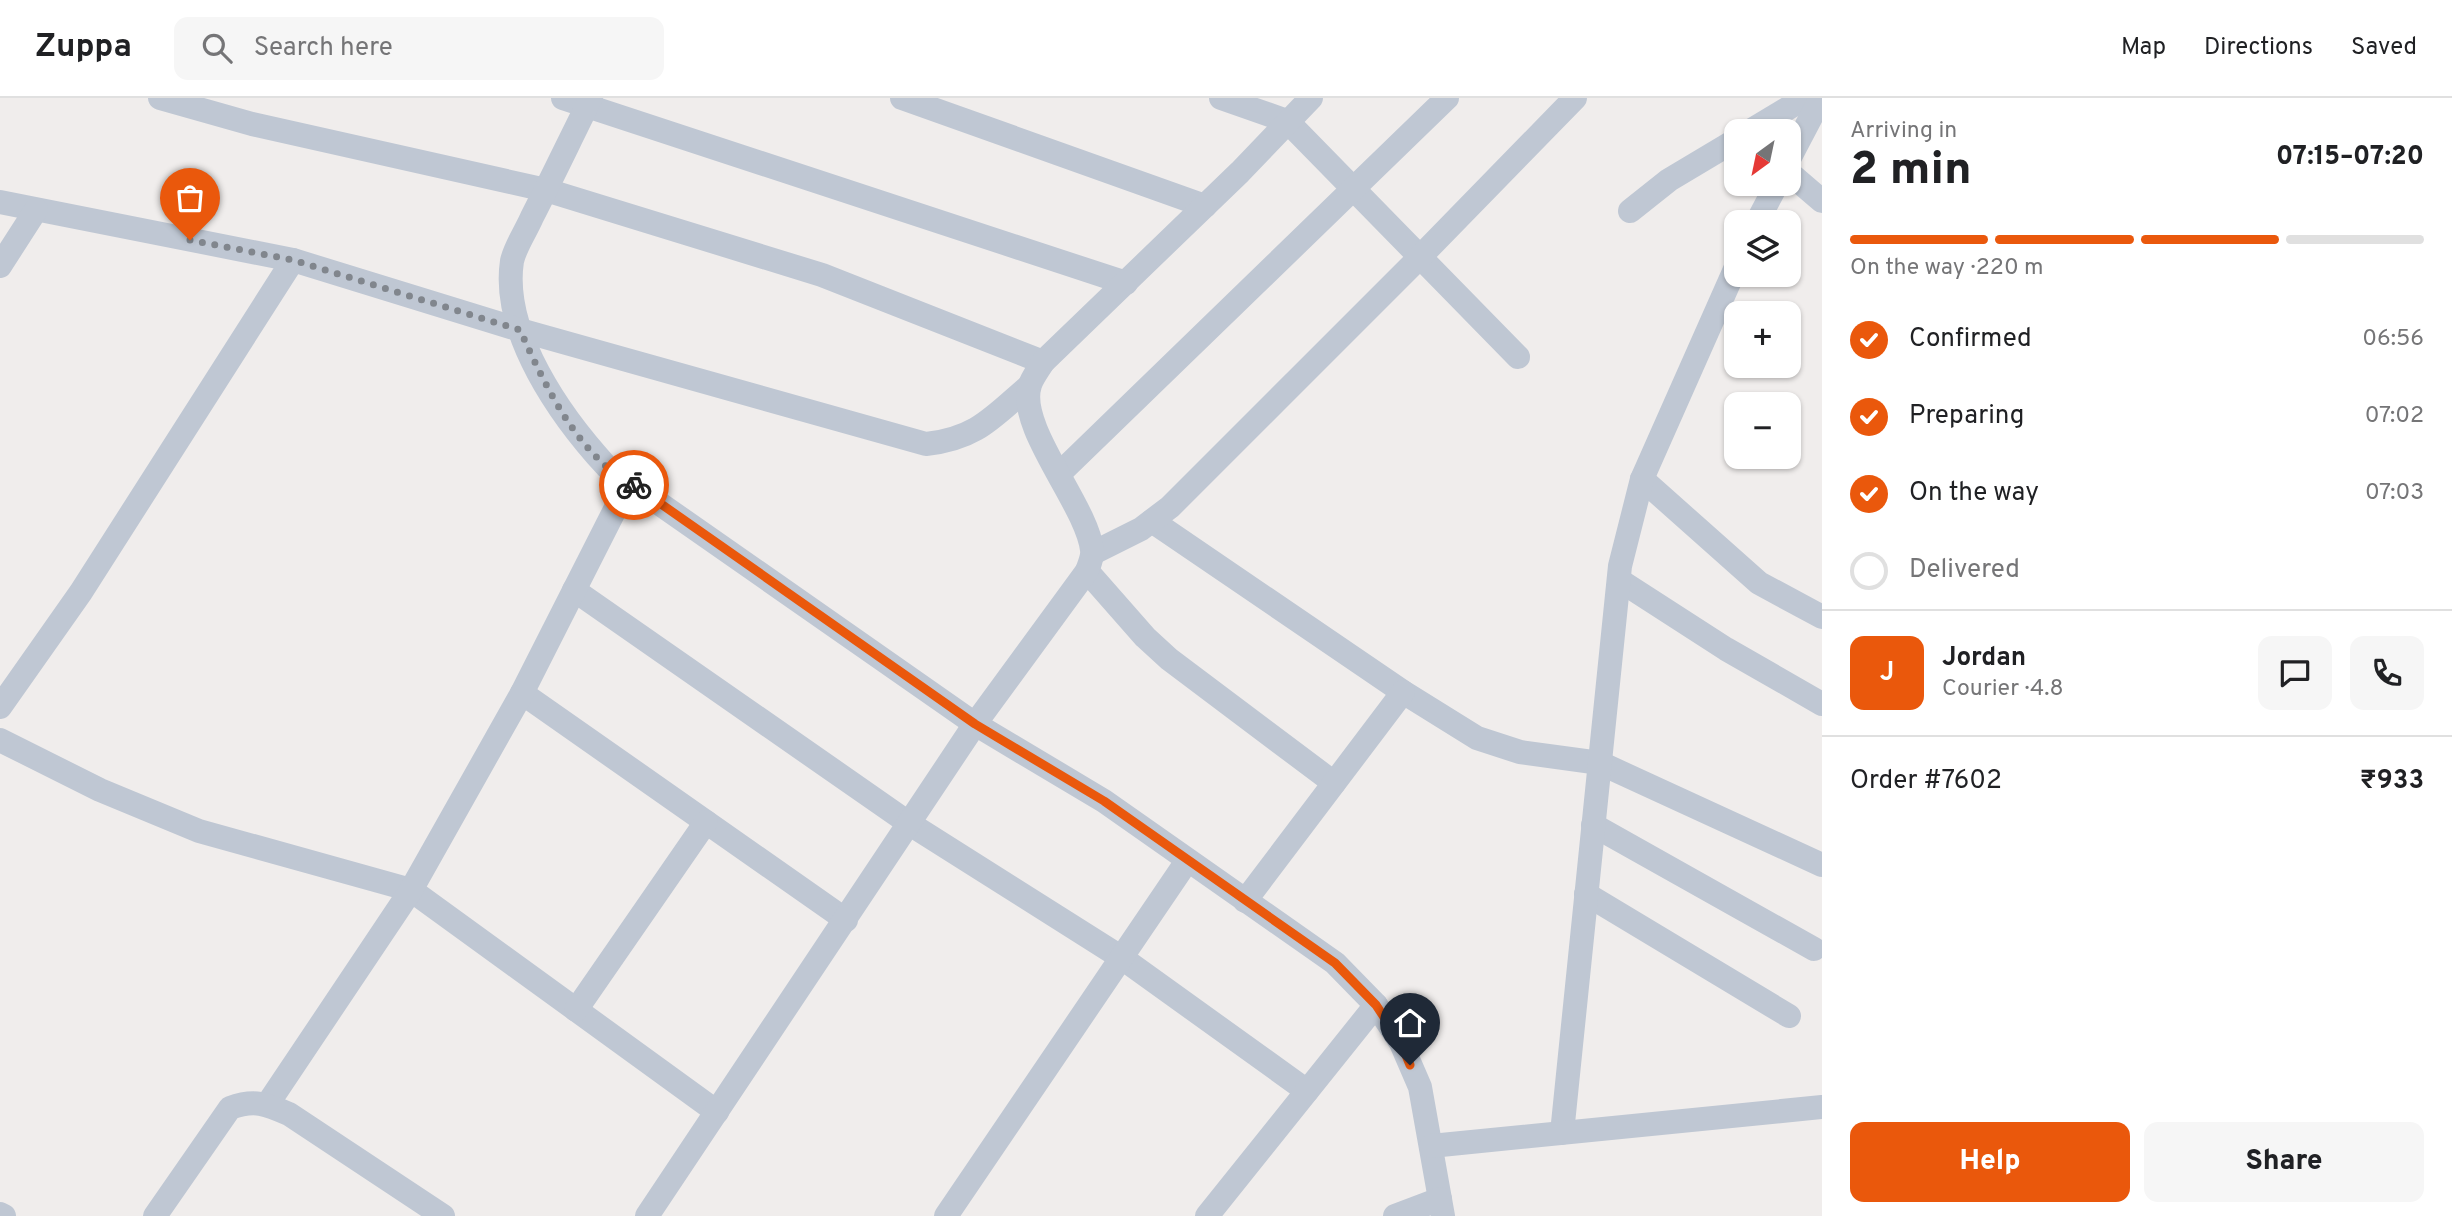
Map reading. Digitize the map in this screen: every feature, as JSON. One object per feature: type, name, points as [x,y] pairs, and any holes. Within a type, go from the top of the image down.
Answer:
[{"type":"street","points":[[160,98],[252,124],[546,190],[822,275],[1043,362]]},
{"type":"street","points":[[563,98],[589,102],[1126,282]]},
{"type":"street","points":[[902,98],[1205,206]]},
{"type":"street","points":[[1221,98],[1287,121],[1518,357]]},
{"type":"street","points":[[0,202],[293,260],[520,330],[926,444],[951,441],[979,429],[1029,386],[1043,362],[1205,206],[1311,98]]},
{"type":"street","points":[[1059,474],[1447,98]]},
{"type":"street","points":[[647,1216],[975,724],[1090,562],[1170,507],[1575,98]]},
{"type":"street","points":[[1770,119],[1805,98]]},
{"type":"street","points":[[1801,136],[1821,98]]},
{"type":"street","points":[[589,102],[513,258],[511,290],[520,330],[542,378],[580,438],[607,467],[975,724],[1104,801],[1335,963],[1376,1005],[1401,1043],[1420,1087],[1442,1208],[1395,1216]]},
{"type":"street","points":[[1630,211],[1669,180],[1724,147]]},
{"type":"street","points":[[1801,183],[1822,201]]},
{"type":"street","points":[[0,266],[36,210]]},
{"type":"street","points":[[0,707],[8,680],[81,592],[293,260]]},
{"type":"street","points":[[1562,1133],[1620,566],[1642,479],[1727,287]]},
{"type":"street","points":[[1029,386],[1028,406],[1034,425],[1087,531],[1090,562],[1144,636],[1169,659],[1334,783]]},
{"type":"street","points":[[1642,479],[1759,583],[1822,617]]},
{"type":"street","points":[[267,1105],[411,891],[523,693],[629,482]]},
{"type":"street","points":[[1152,521],[1403,692],[1477,738],[1520,752],[1600,763],[1822,865]]},
{"type":"street","points":[[1619,580],[1726,649],[1822,704]]},
{"type":"street","points":[[574,590],[910,824],[1122,958],[1307,1091]]},
{"type":"street","points":[[1245,901],[1403,692]]},
{"type":"street","points":[[523,693],[846,920]]},
{"type":"street","points":[[0,740],[100,790],[199,831],[411,891],[717,1112]]},
{"type":"street","points":[[576,1010],[706,822]]},
{"type":"street","points":[[1593,825],[1814,949]]},
{"type":"street","points":[[946,1216],[1188,861]]},
{"type":"street","points":[[1586,894],[1788,1016]]},
{"type":"street","points":[[1207,1216],[1376,1005]]},
{"type":"street","points":[[155,1216],[230,1108],[247,1102],[267,1105],[289,1114],[443,1216]]},
{"type":"street","points":[[1431,1146],[1822,1107]]},
{"type":"way so far","points":[[190,240],[293,260],[520,330],[542,378],[580,438],[607,467],[634,485]]},
{"type":"route","points":[[634,485],[975,724],[1104,801],[1335,963],[1376,1005],[1401,1043],[1410,1065]]}]
